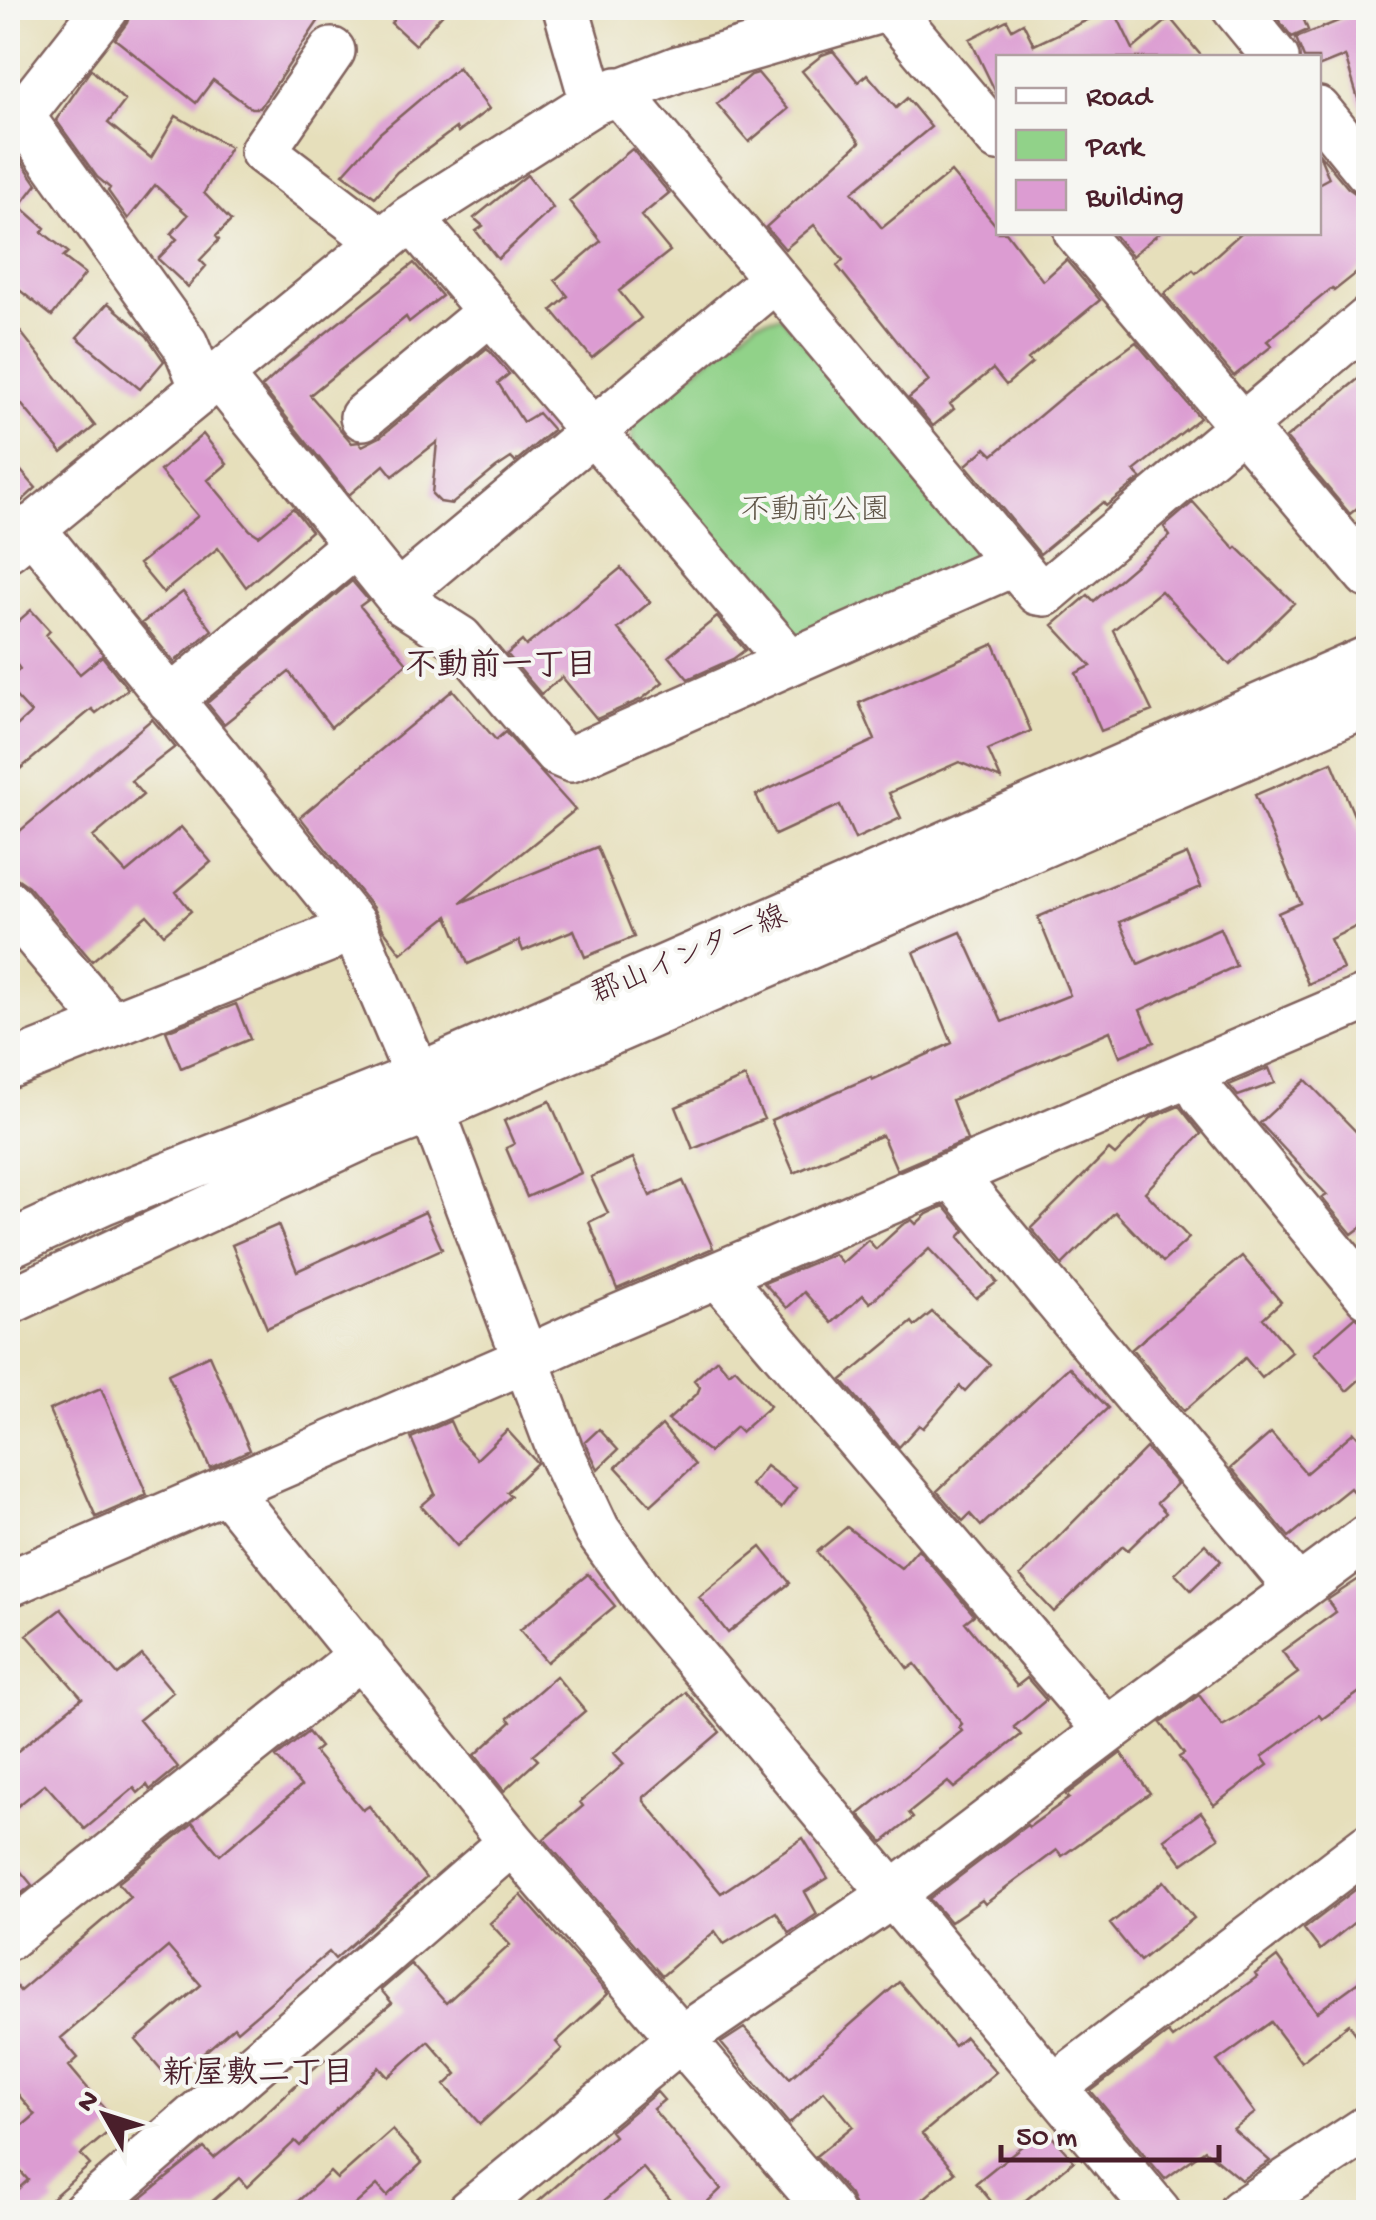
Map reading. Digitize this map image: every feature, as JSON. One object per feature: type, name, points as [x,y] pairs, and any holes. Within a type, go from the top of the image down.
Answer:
[{"type":"street","points":[[106,8],[21,116],[210,381],[356,544],[402,602],[460,639],[557,753],[571,759],[1012,564]]},
{"type":"street","points":[[566,8],[605,96],[774,280],[1038,592],[1045,593],[1368,320]]},
{"type":"street","points":[[996,136],[889,8],[605,96],[396,230],[19,538],[170,700],[353,925],[426,1093],[560,1451],[597,1530],[650,1604],[1158,2212]]},
{"type":"street","points":[[1235,8],[1274,55]]},
{"type":"street","points":[[332,50],[263,152],[396,230],[491,311],[788,660]]},
{"type":"street","points":[[1321,114],[1368,171]]},
{"type":"street","points":[[1080,235],[1368,576]]},
{"type":"street","points":[[397,594],[774,280]]},
{"type":"street","points":[[363,417],[491,311]]},
{"type":"street","points":[[170,700],[356,544]]},
{"type":"street","name":"郡山インター線","points":[[8,1245],[104,1201],[426,1093],[1368,660]]},
{"type":"street","points":[[8,1302],[364,1136],[426,1093],[1368,703]]},
{"type":"street","points":[[8,903],[110,1025]]},
{"type":"street","points":[[8,1066],[328,939],[353,925]]},
{"type":"street","points":[[8,1584],[1368,997]]},
{"type":"street","points":[[1192,1073],[1203,1095],[1368,1295]]},
{"type":"street","points":[[956,1173],[977,1204],[1298,1589]]},
{"type":"street","points":[[719,1276],[1107,1731]]},
{"type":"street","points":[[226,1489],[512,1842],[821,2209]]},
{"type":"street","points":[[470,2212],[678,2040],[892,1896],[1368,1538]]},
{"type":"street","points":[[8,1937],[362,1655]]},
{"type":"street","points":[[84,2212],[512,1842]]},
{"type":"street","points":[[1055,2086],[1368,1847]]},
{"type":"street","points":[[1241,2212],[1368,2128]]},
{"type":"green space","name":"不動前公園","points":[[781,316],[976,541],[967,568],[788,641],[632,451],[633,420],[757,321]]},
{"type":"building","points":[[132,8],[327,8],[260,108],[251,108],[213,80],[196,103],[115,39]]},
{"type":"building","points":[[404,8],[448,8],[415,45],[391,23]]},
{"type":"building","points":[[1113,8],[1133,49],[1170,18],[1201,55],[996,55],[996,93],[970,39],[1007,20],[1012,29],[1023,23],[1034,45]]},
{"type":"building","points":[[1269,8],[1299,8],[1308,30],[1292,37]]},
{"type":"building","points":[[1368,9],[1368,115],[1363,115],[1345,56],[1321,66],[1321,55],[1303,55],[1296,38]]},
{"type":"building","points":[[833,51],[858,82],[867,74],[896,108],[907,98],[931,127],[852,192],[882,228],[951,172],[996,226],[996,235],[1008,235],[1043,281],[1066,260],[1100,300],[1028,359],[1032,363],[1006,385],[993,369],[950,404],[954,409],[933,426],[909,398],[929,381],[837,266],[843,260],[814,225],[785,249],[766,227],[860,142],[802,71]]},
{"type":"building","points":[[458,67],[489,109],[397,172],[375,197],[343,174],[380,133]]},
{"type":"building","points":[[91,69],[125,101],[108,123],[151,158],[176,116],[230,147],[204,193],[231,221],[200,260],[206,266],[188,287],[158,259],[177,239],[171,234],[188,215],[155,185],[128,219],[108,191],[110,188],[97,177],[56,120]]},
{"type":"building","points":[[758,73],[788,109],[749,142],[717,104]]},
{"type":"building","points":[[8,142],[37,184],[20,206],[45,228],[42,232],[68,252],[63,257],[85,274],[52,316],[8,281],[13,276],[8,260]]},
{"type":"building","points":[[632,149],[669,193],[641,216],[670,251],[619,291],[641,318],[592,358],[552,310],[568,296],[555,280],[601,241],[569,201]]},
{"type":"building","points":[[1321,156],[1348,188],[1368,197],[1368,264],[1267,341],[1272,346],[1234,376],[1164,294],[1193,270],[1196,273],[1239,235],[1321,235],[1321,182],[1329,178]]},
{"type":"building","points":[[527,175],[553,208],[498,259],[476,231],[483,226],[474,218]]},
{"type":"building","points":[[1114,235],[1156,235],[1132,256]]},
{"type":"building","points":[[414,263],[442,296],[409,322],[406,317],[310,395],[352,443],[362,446],[380,437],[487,348],[509,374],[498,383],[523,422],[538,413],[553,430],[515,462],[511,458],[496,468],[452,504],[440,502],[432,494],[437,442],[393,476],[384,465],[349,495],[262,387]]},
{"type":"building","points":[[108,303],[147,336],[164,361],[140,389],[77,337]]},
{"type":"building","points":[[8,316],[95,426],[62,453],[8,388]]},
{"type":"building","points":[[1136,342],[1200,418],[1134,471],[1141,478],[1106,506],[1103,502],[1040,554],[966,465],[986,448],[993,455],[1069,391]]},
{"type":"building","points":[[1368,371],[1368,499],[1350,514],[1286,438]]},
{"type":"building","points":[[203,434],[227,464],[208,480],[250,530],[259,536],[293,508],[311,531],[246,587],[218,548],[163,593],[139,564],[198,516],[160,471]]},
{"type":"building","points":[[8,456],[36,488],[8,514]]},
{"type":"building","points":[[1193,502],[1235,549],[1294,603],[1230,665],[1161,591],[1113,630],[1152,711],[1101,731],[1076,673],[1091,666],[1053,625],[1088,595],[1094,601],[1170,536],[1164,527]]},
{"type":"building","points":[[621,568],[650,602],[618,629],[663,682],[642,699],[597,719],[562,677],[541,694],[507,654],[522,641],[526,646]]},
{"type":"building","points":[[352,581],[368,600],[360,606],[407,663],[331,727],[289,672],[224,724],[207,703]]},
{"type":"building","points":[[183,592],[212,630],[174,662],[142,623]]},
{"type":"building","points":[[31,610],[50,631],[46,635],[80,674],[102,656],[128,689],[96,713],[92,709],[8,779],[8,734],[31,713],[8,688],[8,680],[20,669],[8,653],[8,630]]},
{"type":"building","points":[[717,617],[745,650],[688,679],[669,656]]},
{"type":"building","points":[[994,644],[1031,731],[988,750],[1001,779],[959,762],[889,793],[901,818],[855,839],[840,805],[775,835],[756,795],[875,740],[859,703]]},
{"type":"building","points":[[453,690],[496,740],[505,732],[575,810],[460,903],[597,847],[634,937],[585,957],[574,930],[523,951],[519,941],[468,964],[448,916],[401,953],[373,908],[300,817]]},
{"type":"building","points":[[152,719],[175,747],[131,781],[143,795],[93,837],[126,873],[181,827],[211,862],[176,892],[191,911],[164,934],[147,915],[92,961],[28,886],[8,877],[8,841]]},
{"type":"building","points":[[1332,762],[1368,849],[1368,921],[1330,939],[1343,969],[1308,984],[1278,913],[1301,903],[1255,795]]},
{"type":"building","points":[[1187,854],[1201,887],[1120,922],[1138,964],[1220,928],[1236,966],[1140,1010],[1154,1042],[1120,1056],[1110,1031],[952,1100],[967,1140],[897,1170],[882,1135],[794,1173],[771,1120],[952,1043],[914,952],[961,932],[1002,1022],[1070,995],[1038,917]]},
{"type":"building","points":[[236,1004],[250,1039],[181,1068],[166,1031]]},
{"type":"building","points":[[1269,1068],[1275,1083],[1238,1096],[1229,1085]]},
{"type":"building","points":[[745,1077],[764,1119],[693,1149],[676,1107]]},
{"type":"building","points":[[1306,1080],[1368,1144],[1368,1222],[1352,1234],[1322,1198],[1327,1195],[1260,1123]]},
{"type":"building","points":[[550,1101],[581,1173],[527,1197],[506,1148],[514,1144],[504,1121]]},
{"type":"building","points":[[1179,1106],[1201,1134],[1145,1192],[1189,1238],[1163,1262],[1115,1212],[1062,1265],[1031,1228],[1109,1150],[1115,1155],[1151,1118]]},
{"type":"building","points":[[633,1158],[650,1196],[683,1181],[713,1248],[617,1289],[589,1222],[608,1213],[591,1177]]},
{"type":"building","points":[[944,1206],[965,1231],[959,1237],[997,1282],[976,1298],[929,1249],[870,1303],[863,1295],[832,1323],[804,1292],[787,1308],[764,1283],[834,1254],[842,1263],[868,1240],[876,1249],[902,1225],[912,1220],[916,1224]]},
{"type":"building","points":[[425,1212],[442,1249],[267,1328],[232,1245],[278,1225],[297,1271]]},
{"type":"building","points":[[1242,1256],[1281,1302],[1263,1318],[1292,1352],[1262,1378],[1245,1358],[1184,1411],[1132,1349]]},
{"type":"building","points":[[932,1312],[990,1364],[965,1391],[960,1386],[923,1428],[919,1425],[899,1447],[842,1380],[912,1322],[915,1326]]},
{"type":"building","points":[[1355,1317],[1368,1326],[1368,1372],[1347,1391],[1314,1353]]},
{"type":"building","points":[[209,1355],[250,1450],[210,1468],[168,1374]]},
{"type":"building","points":[[717,1359],[729,1373],[735,1368],[770,1406],[741,1432],[736,1427],[709,1452],[668,1420],[697,1394],[700,1387],[694,1380]]},
{"type":"building","points":[[1069,1367],[1108,1408],[981,1526],[970,1514],[963,1521],[937,1491]]},
{"type":"building","points":[[101,1388],[147,1495],[96,1517],[49,1410]]},
{"type":"building","points":[[450,1421],[458,1439],[477,1459],[507,1430],[537,1463],[507,1492],[511,1496],[457,1546],[421,1506],[435,1494],[411,1438]]},
{"type":"building","points":[[662,1425],[695,1465],[651,1505],[616,1467]]},
{"type":"building","points":[[599,1429],[618,1450],[598,1469],[585,1442]]},
{"type":"building","points":[[1354,1432],[1368,1448],[1368,1481],[1354,1493],[1350,1488],[1289,1537],[1231,1468],[1271,1433],[1306,1473]]},
{"type":"building","points":[[1146,1448],[1177,1484],[1157,1503],[1166,1513],[1128,1550],[1123,1546],[1054,1612],[1020,1576]]},
{"type":"building","points":[[766,1466],[796,1488],[781,1508],[751,1485]]},
{"type":"building","points":[[847,1527],[901,1568],[918,1549],[974,1615],[965,1622],[1017,1686],[1027,1678],[1046,1700],[1014,1727],[1021,1735],[954,1788],[948,1782],[909,1813],[913,1818],[883,1842],[859,1814],[962,1731],[962,1724],[915,1664],[908,1669],[817,1552]]},
{"type":"building","points":[[1205,1544],[1221,1561],[1191,1590],[1175,1573]]},
{"type":"building","points":[[761,1547],[790,1583],[728,1633],[699,1597]]},
{"type":"building","points":[[1368,1573],[1368,1686],[1322,1719],[1319,1715],[1262,1757],[1268,1765],[1214,1805],[1179,1757],[1184,1754],[1161,1723],[1199,1695],[1222,1726],[1235,1719],[1298,1673],[1282,1651],[1336,1612],[1327,1600]]},
{"type":"building","points":[[588,1574],[615,1606],[547,1662],[520,1630]]},
{"type":"building","points":[[61,1609],[118,1675],[142,1655],[173,1692],[139,1720],[178,1767],[150,1790],[147,1785],[138,1793],[134,1788],[85,1829],[45,1784],[8,1814],[8,1759],[82,1698],[27,1635]]},
{"type":"building","points":[[556,1676],[585,1711],[533,1755],[538,1760],[504,1791],[475,1755],[511,1722],[508,1718]]},
{"type":"building","points":[[686,1692],[720,1732],[644,1801],[721,1893],[803,1838],[828,1878],[805,1892],[817,1914],[789,1933],[776,1912],[724,1944],[715,1931],[662,1976],[544,1839],[624,1764],[614,1753]]},
{"type":"building","points":[[308,1732],[320,1747],[314,1752],[363,1810],[369,1806],[426,1878],[335,1959],[329,1952],[237,2031],[234,2027],[171,2081],[136,2040],[201,1985],[168,1947],[61,2038],[78,2058],[69,2066],[118,2124],[81,2155],[90,2165],[52,2198],[56,2202],[43,2212],[8,2212],[8,2198],[28,2180],[8,2157],[8,2138],[35,2115],[8,2082],[8,1976],[20,1991],[130,1897],[118,1883],[193,1823],[220,1855],[301,1786],[276,1757]]},
{"type":"building","points":[[1121,1753],[1150,1793],[1062,1856],[1057,1850],[985,1904],[982,1900],[950,1922],[930,1899],[1069,1798],[1066,1795]]},
{"type":"building","points":[[1201,1812],[1219,1838],[1183,1864],[1164,1839]]},
{"type":"building","points":[[8,1856],[32,1885],[8,1904]]},
{"type":"building","points":[[1368,1880],[1368,1928],[1361,1917],[1320,1950],[1304,1929]]},
{"type":"building","points":[[1164,1881],[1194,1918],[1140,1961],[1110,1924]]},
{"type":"building","points":[[521,1895],[608,1994],[556,2042],[562,2049],[480,2124],[445,2085],[457,2074],[428,2041],[388,2077],[379,2067],[300,2146],[295,2141],[247,2187],[239,2178],[200,2212],[124,2212],[204,2148],[214,2158],[240,2137],[392,2003],[381,1990],[411,1964],[446,2003],[510,1945],[490,1923]]},
{"type":"building","points":[[1277,1957],[1317,2012],[1368,1975],[1368,2051],[1349,2024],[1301,2062],[1271,2022],[1217,2061],[1255,2113],[1233,2129],[1270,2161],[1241,2180],[1205,2150],[1165,2179],[1091,2091],[1168,2033],[1172,2038],[1257,1977],[1255,1974]]},
{"type":"building","points":[[899,1982],[954,2046],[965,2037],[996,2072],[922,2134],[955,2172],[908,2212],[857,2212],[850,2195],[816,2156],[853,2126],[824,2091],[789,2124],[721,2043],[744,2028],[790,2078]]},
{"type":"building","points":[[657,2092],[664,2100],[653,2109],[721,2189],[697,2212],[681,2212],[643,2168],[591,2212],[526,2212],[614,2136],[610,2131]]},
{"type":"building","points":[[1044,2128],[1074,2161],[1011,2212],[1000,2212],[976,2183]]},
{"type":"building","points":[[392,2130],[422,2163],[387,2196],[377,2185],[347,2212],[286,2212],[330,2172],[337,2179]]},
{"type":"district","name":"不動前一丁目","points":[[501,668]]},
{"type":"district","name":"新屋敷二丁目","points":[[258,2076]]}]
